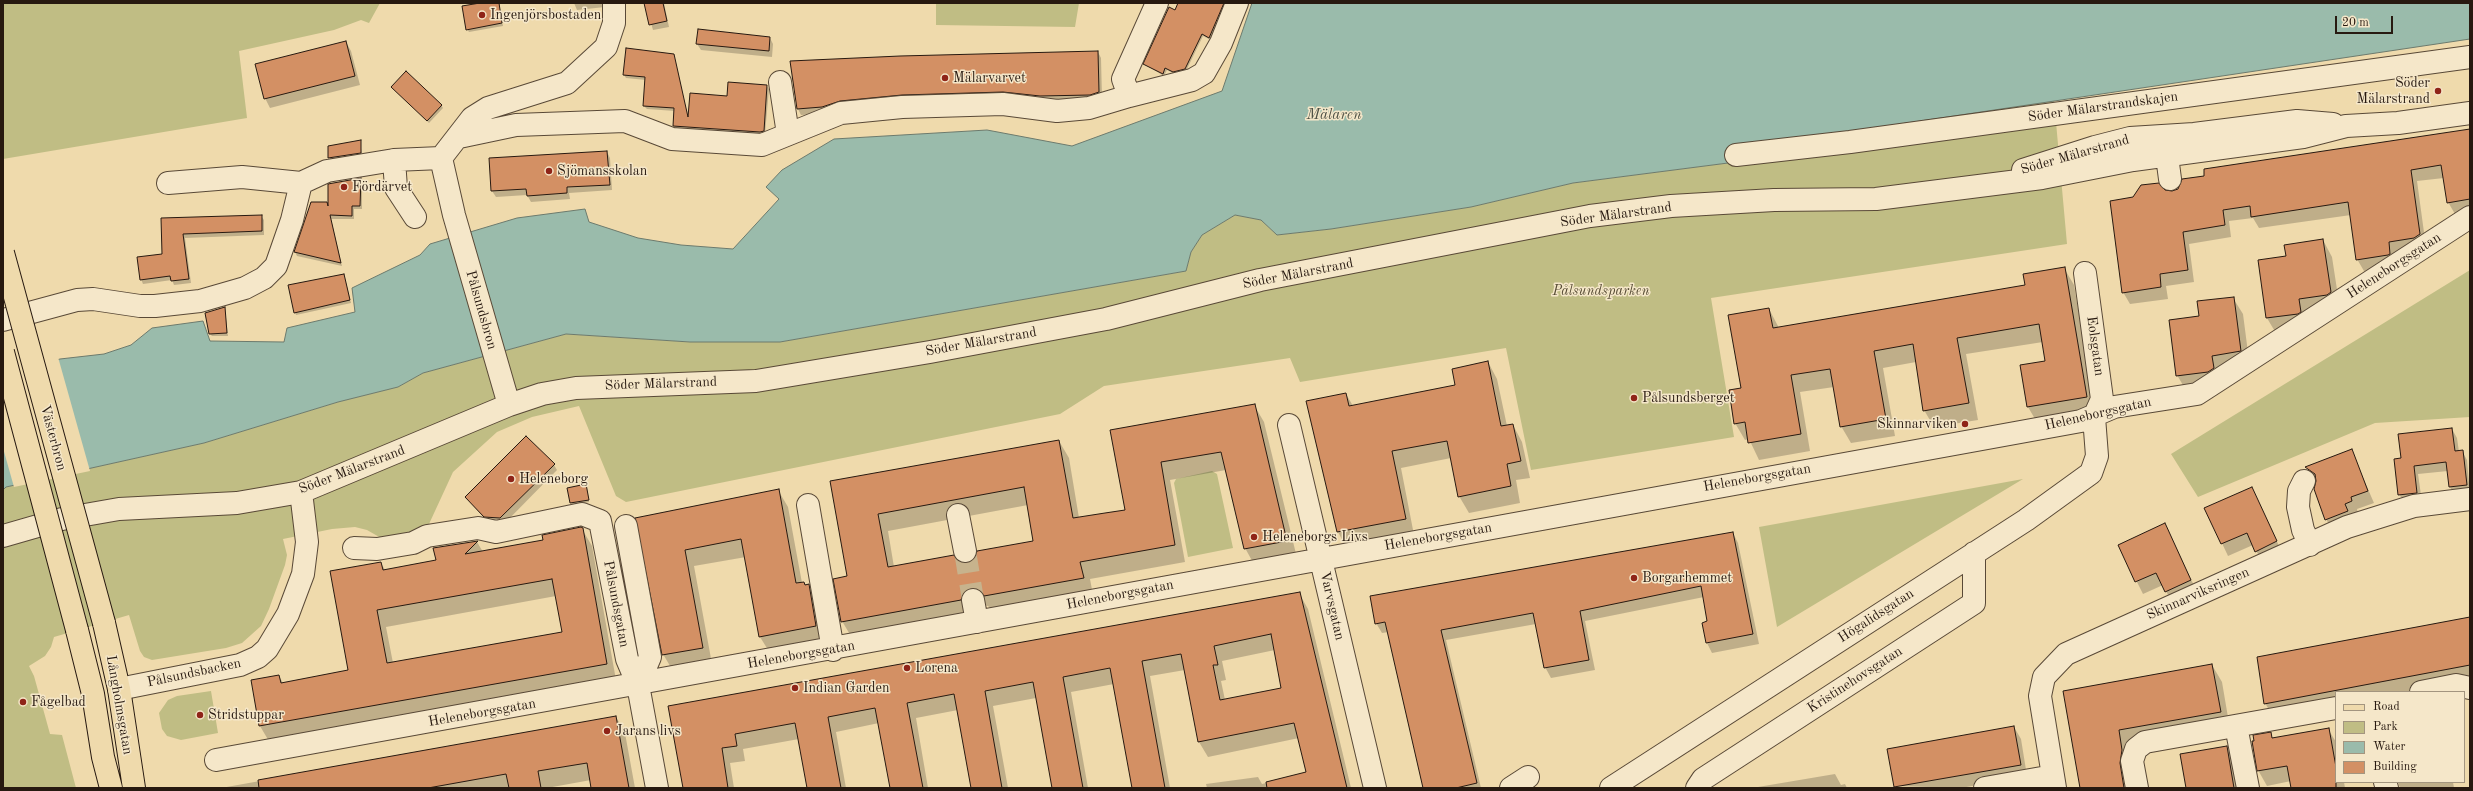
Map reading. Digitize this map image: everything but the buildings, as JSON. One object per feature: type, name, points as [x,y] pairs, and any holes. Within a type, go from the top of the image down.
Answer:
[{"type":"main road","name":"Västerbron","points":[[3,253],[104,622]]},
{"type":"main road","name":"Västerbron","points":[[3,352],[78,630]]},
{"type":"main road","name":"Långholmsgatan","points":[[104,622],[119,689],[134,788]]},
{"type":"main road","name":"Långholmsgatan","points":[[78,630],[93,694],[103,757],[111,788]]},
{"type":"street","points":[[168,183],[242,177],[301,183],[327,171],[394,160],[441,158],[459,137],[472,118],[488,108],[567,83],[606,47],[614,23],[614,3]]},
{"type":"street","points":[[1129,96],[1123,79],[1157,3]]},
{"type":"street","points":[[459,137],[516,125],[625,121],[672,139],[762,145],[841,113],[902,107],[1003,104],[1057,111],[1089,108],[1192,80],[1204,73],[1221,44],[1237,3]]},
{"type":"street","name":"Söder Mälarstrandskajen","points":[[1736,154],[1850,142],[2470,57]]},
{"type":"street","points":[[780,82],[788,134]]},
{"type":"street","name":"Söder Mälarstrand","points":[[3,536],[62,519],[119,509],[237,503],[301,492],[509,405],[542,394],[576,388],[756,381],[930,352],[1106,319],[1260,280],[1590,216],[1671,206],[1774,200],[1876,199],[1973,186],[2095,147],[2130,138],[2165,146],[2297,121],[2346,126],[2398,123],[2470,113]]},
{"type":"street","points":[[2165,146],[2170,179]]},
{"type":"street","name":"Pålsundsbron","points":[[441,158],[454,215],[509,405]]},
{"type":"street","points":[[394,160],[396,188],[415,217]]},
{"type":"street","points":[[4,315],[77,300],[93,300],[140,306],[155,306],[200,301],[245,288],[264,278],[276,266],[292,220],[301,183]]},
{"type":"street","name":"Heleneborgsgatan","points":[[216,760],[833,650],[1320,558],[2094,417],[2114,407],[2197,394],[2470,217]]},
{"type":"street","name":"Eolsgatan","points":[[2085,273],[2102,399],[2094,417]]},
{"type":"street","name":"Högalidsgatan","points":[[1612,788],[2026,520],[2091,473],[2097,456],[2094,417]]},
{"type":"street","name":"Varvsgatan","points":[[1290,424],[1320,558],[1375,788]]},
{"type":"street","points":[[2304,481],[2299,491],[2298,507],[2303,530],[2310,545]]},
{"type":"street","name":"Pålsundsbacken","points":[[119,689],[240,664],[258,657],[267,649],[288,614],[303,574],[307,542],[301,492]]},
{"type":"street","name":"Skinnarviksringen","points":[[2054,782],[2040,696],[2044,677],[2066,654],[2347,527],[2414,506],[2470,499]]},
{"type":"street","points":[[808,505],[833,650]]},
{"type":"street","name":"Pålsundsgatan","points":[[354,548],[377,549],[413,543],[427,536],[478,528],[496,532],[582,514],[600,521],[627,659],[638,685],[656,788]]},
{"type":"street","points":[[958,515],[965,551]]},
{"type":"street","name":"Pålsundsgatan","points":[[626,526],[650,657],[638,685]]},
{"type":"street","name":"Kristinehovsgatan","points":[[1696,788],[1703,779],[1974,603],[1974,553]]},
{"type":"street","points":[[973,600],[977,622]]},
{"type":"street","points":[[2426,691],[2456,685],[2470,688]]},
{"type":"street","points":[[2137,788],[2132,761],[2136,749],[2145,742],[2335,708]]},
{"type":"street","points":[[2236,726],[2248,788]]},
{"type":"street","points":[[1985,788],[2054,782]]},
{"type":"green space","points":[[3,3],[380,3],[369,23],[361,20],[334,30],[239,51],[247,118],[3,159]]},
{"type":"green space","points":[[936,3],[1079,3],[1075,27],[936,25]]},
{"type":"green space","name":"Pålsundsparken","points":[[2054,100],[2067,244],[1711,298],[1734,437],[1531,470],[1506,348],[1300,382],[1290,358],[1104,386],[1060,414],[626,502],[616,496],[579,406],[532,417],[497,432],[453,472],[429,524],[410,534],[381,538],[367,530],[355,527],[332,529],[283,539],[287,555],[285,565],[269,609],[261,626],[242,643],[226,648],[152,660],[144,657],[140,651],[129,615],[54,637],[51,647],[45,656],[29,666],[34,676],[50,734],[62,735],[76,788],[3,788],[3,490],[6,487],[204,443],[338,402],[398,387],[423,373],[566,334],[690,342],[780,342],[1186,271],[1191,252],[1202,235],[1235,215],[1261,220],[1277,235],[1331,229],[1471,207],[1573,183],[1727,163],[1726,150]]},
{"type":"green space","points":[[2470,270],[2470,417],[2375,423],[2198,497],[2171,454]]},
{"type":"green space","points":[[1212,471],[1217,474],[1233,548],[1188,557],[1174,483],[1176,479]]},
{"type":"green space","points":[[2023,479],[1777,627],[1759,527]]},
{"type":"green space","points":[[211,691],[218,733],[181,740],[167,736],[162,729],[159,713],[168,700],[177,696]]},
{"type":"water","name":"Mälaren","points":[[1252,3],[2470,3],[2470,39],[1726,150],[1728,163],[1573,183],[1471,207],[1331,229],[1277,235],[1261,220],[1235,215],[1202,235],[1191,252],[1186,271],[780,342],[690,342],[566,334],[423,373],[398,387],[338,402],[204,443],[6,487],[3,490],[3,375],[60,359],[104,354],[131,345],[152,328],[203,321],[210,341],[284,342],[287,328],[355,312],[352,288],[420,255],[430,244],[517,218],[585,209],[589,222],[638,238],[681,245],[733,249],[779,199],[766,187],[782,170],[834,139],[987,130],[1072,146],[1222,91]]},
{"type":"pier","points":[[58,357],[90,471],[14,487],[3,448],[3,373]]},
{"type":"tunnel","points":[[965,551],[973,600]]},
{"type":"place","name":"Ingenjörsbostaden","points":[[482,15]]},
{"type":"place","name":"Mälarvarvet","points":[[945,78]]},
{"type":"place","name":"Söder Mälarstrand","points":[[2438,91]]},
{"type":"place","name":"Sjömansskolan","points":[[549,171]]},
{"type":"place","name":"Fördärvet","points":[[344,187]]},
{"type":"place","name":"Pålsundsberget","points":[[1634,398]]},
{"type":"place","name":"Skinnarviken","points":[[1965,424]]},
{"type":"place","name":"Heleneborg","points":[[511,479]]},
{"type":"place","name":"Heleneborgs Livs","points":[[1254,537]]},
{"type":"place","name":"Borgarhemmet","points":[[1634,578]]},
{"type":"place","name":"Lorena","points":[[907,668]]},
{"type":"place","name":"Indian Garden","points":[[795,688]]},
{"type":"place","name":"Fågelbad","points":[[23,702]]},
{"type":"place","name":"Stridstuppar","points":[[200,715]]},
{"type":"place","name":"Jarans livs","points":[[607,731]]}]
